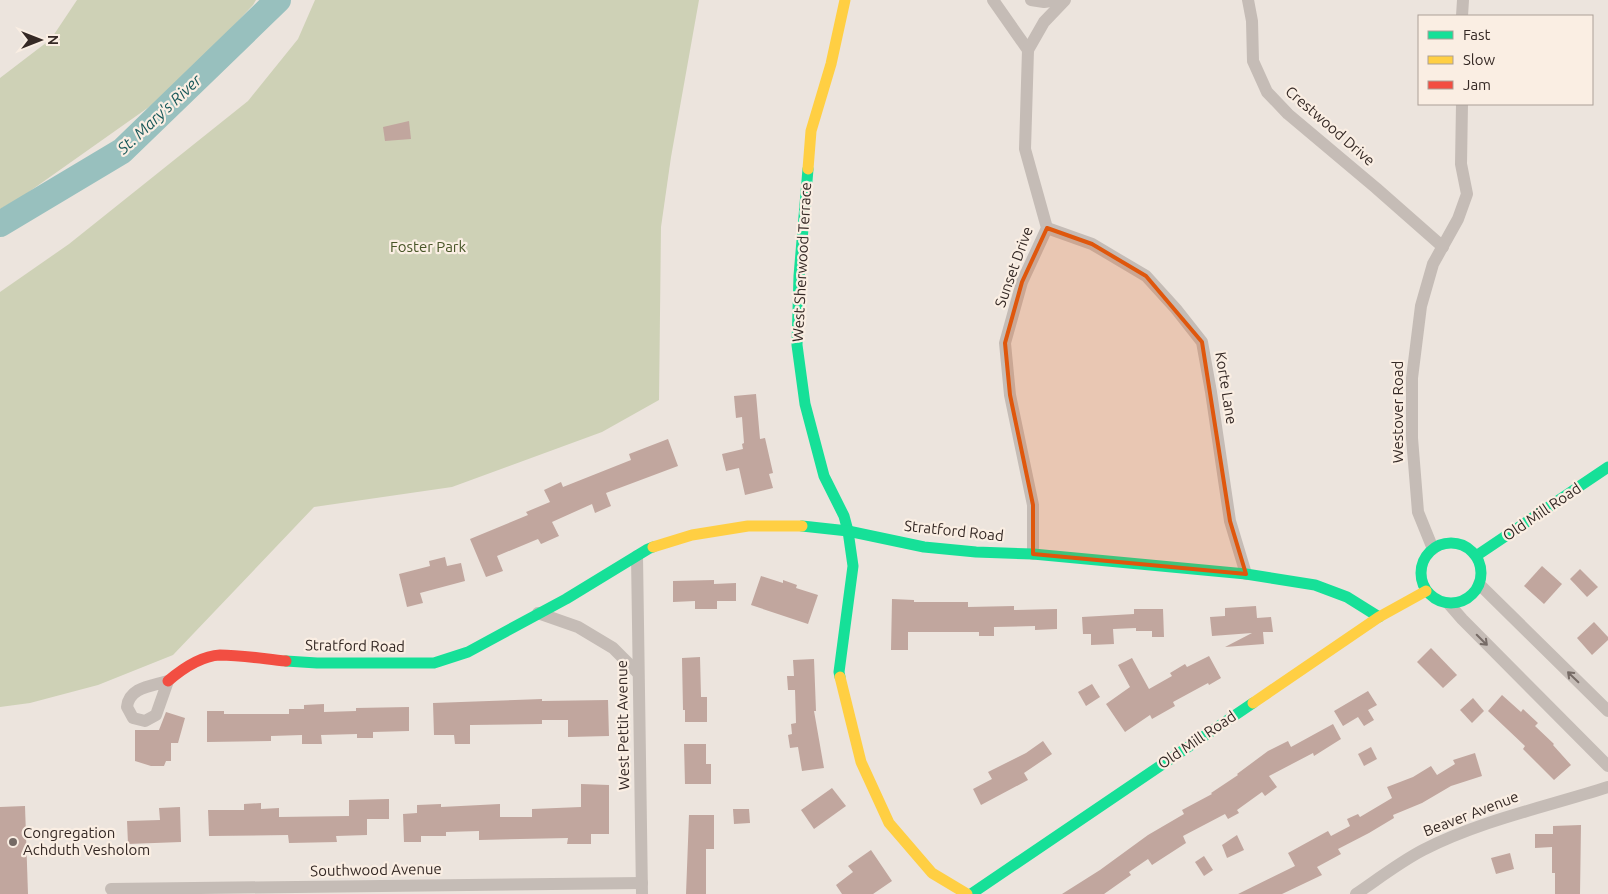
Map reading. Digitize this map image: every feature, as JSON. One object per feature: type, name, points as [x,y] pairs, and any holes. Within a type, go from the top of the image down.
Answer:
[{"type":"street","name":"West Sherwood Terrace","points":[[845,0],[831,64],[811,132],[799,268],[797,345],[805,404],[824,476],[844,516],[853,566],[839,672],[861,762],[889,823],[932,873],[967,894]]},
{"type":"street","points":[[993,0],[1028,50]]},
{"type":"street","points":[[1032,0],[1044,2],[1058,0]]},
{"type":"street","name":"Sunset Drive","points":[[1033,554],[1033,505],[1010,395],[1005,343],[1022,282],[1047,228],[1025,148],[1028,50],[1044,22],[1065,0]]},
{"type":"street","name":"Crestwood Drive","points":[[1248,0],[1252,21],[1253,61],[1267,92],[1288,114],[1443,247]]},
{"type":"street","points":[[1462,15],[1463,0]]},
{"type":"street","name":"Westover Road","points":[[1433,549],[1418,512],[1412,438],[1412,378],[1421,306],[1433,264],[1458,219],[1468,194],[1462,164],[1462,105]]},
{"type":"street","name":"Korte Lane","points":[[1047,228],[1092,244],[1146,276],[1202,342],[1230,521],[1246,574]]},
{"type":"street","name":"Old Mill Road","points":[[1476,556],[1608,468]]},
{"type":"street","name":"Stratford Road","points":[[168,681],[182,669],[218,655],[317,663],[434,663],[468,652],[566,599],[648,549],[692,535],[748,526],[810,526],[848,531],[924,547],[976,552],[1033,554],[1097,562],[1246,574],[1316,585],[1347,597],[1379,617]]},
{"type":"street","points":[[1444,544],[1456,544],[1467,548],[1476,556],[1481,574],[1479,584],[1467,599],[1459,603],[1449,604],[1440,602],[1426,591],[1420,573],[1422,564],[1433,549],[1444,544]]},
{"type":"street","name":"West Pettit Avenue","points":[[636,556],[642,888]]},
{"type":"street","points":[[1479,584],[1608,711]]},
{"type":"street","name":"Old Mill Road","points":[[971,894],[1379,617],[1426,591]]},
{"type":"street","points":[[1449,604],[1608,766]]},
{"type":"street","points":[[538,613],[578,627],[612,648],[638,673]]},
{"type":"street","name":"Beaver Avenue","points":[[1356,894],[1422,850],[1462,832],[1507,816],[1608,788]]},
{"type":"street","name":"Southwood Avenue","points":[[111,889],[642,888]]},
{"type":"highlighted area","points":[[1047,228],[1092,244],[1146,276],[1202,342],[1230,521],[1246,574],[1033,554],[1033,505],[1010,395],[1005,343],[1022,282]]},
{"type":"green space","points":[[77,0],[256,0],[173,90],[23,196],[0,209],[0,78],[51,39]]},
{"type":"green space","name":"Foster Park","points":[[315,0],[699,0],[671,157],[661,227],[659,400],[602,432],[452,487],[314,507],[173,655],[98,685],[30,703],[0,707],[0,292],[69,244],[248,101],[298,39]]},
{"type":"building","points":[[409,121],[411,139],[385,141],[383,127]]},
{"type":"building","points":[[756,394],[760,439],[765,438],[773,473],[769,474],[773,488],[745,495],[739,468],[726,471],[722,454],[743,449],[742,417],[736,418],[734,396]]},
{"type":"building","points":[[668,439],[678,466],[606,493],[611,506],[595,513],[592,504],[552,522],[559,536],[541,544],[538,539],[497,556],[503,571],[486,577],[470,539],[528,515],[526,512],[550,502],[544,490],[561,482],[563,487],[631,460],[629,454]]},
{"type":"building","points":[[445,557],[447,566],[461,563],[465,581],[420,593],[423,603],[407,607],[399,574],[430,566],[429,561]]},
{"type":"building","points":[[1542,566],[1562,584],[1544,604],[1524,586]]},
{"type":"building","points":[[1580,569],[1598,587],[1587,597],[1570,579]]},
{"type":"building","points":[[761,576],[783,583],[783,580],[797,585],[796,588],[818,595],[808,624],[751,605]]},
{"type":"building","points":[[714,580],[714,584],[736,583],[736,601],[717,601],[717,609],[695,609],[695,601],[673,602],[673,581]]},
{"type":"building","points":[[892,599],[914,600],[914,602],[968,602],[968,607],[1014,606],[1014,610],[1057,609],[1057,629],[1035,630],[1035,626],[994,627],[994,636],[979,636],[979,632],[908,632],[908,650],[891,650]]},
{"type":"building","points":[[1256,606],[1257,618],[1271,617],[1273,632],[1263,632],[1264,644],[1225,647],[1252,633],[1212,636],[1210,617],[1225,616],[1225,608]]},
{"type":"building","points":[[1134,609],[1163,609],[1164,637],[1152,637],[1152,631],[1136,631],[1136,628],[1113,629],[1114,644],[1091,645],[1091,634],[1083,634],[1082,617],[1134,614]]},
{"type":"building","points":[[1594,622],[1608,637],[1608,640],[1592,655],[1577,638]]},
{"type":"building","points":[[1431,648],[1457,675],[1443,688],[1417,662]]},
{"type":"building","points":[[1209,656],[1221,678],[1173,702],[1175,706],[1152,719],[1150,715],[1125,732],[1106,704],[1130,687],[1118,665],[1132,658],[1149,689],[1172,676],[1170,673],[1185,664],[1187,667]]},
{"type":"building","points":[[700,657],[701,697],[707,697],[707,722],[685,722],[682,658]]},
{"type":"building","points":[[814,659],[816,711],[814,711],[824,768],[802,771],[798,747],[790,748],[788,735],[792,734],[791,724],[796,723],[795,690],[788,690],[787,676],[794,676],[793,660]]},
{"type":"building","points":[[1092,684],[1100,697],[1086,706],[1078,692]]},
{"type":"building","points":[[1368,691],[1377,705],[1368,710],[1374,720],[1364,726],[1358,717],[1343,726],[1334,711]]},
{"type":"building","points":[[1502,695],[1521,712],[1523,709],[1538,723],[1535,726],[1554,744],[1571,765],[1554,780],[1523,749],[1525,746],[1488,711]]},
{"type":"building","points":[[1473,698],[1484,711],[1472,723],[1460,710]]},
{"type":"building","points":[[542,699],[542,701],[608,700],[609,736],[568,737],[568,720],[542,720],[542,724],[470,725],[470,744],[455,744],[454,735],[434,735],[433,703]]},
{"type":"building","points":[[324,704],[324,712],[356,711],[356,708],[409,707],[409,731],[373,732],[373,738],[357,738],[357,734],[321,735],[322,744],[302,744],[302,735],[271,736],[271,741],[207,742],[207,711],[224,711],[224,714],[289,714],[289,709],[304,709],[304,705]]},
{"type":"building","points":[[166,712],[185,718],[178,743],[171,743],[171,761],[166,761],[164,766],[151,766],[135,761],[135,730],[159,730]]},
{"type":"building","points":[[1333,724],[1341,739],[1314,756],[1313,753],[1269,776],[1277,787],[1265,796],[1262,792],[1237,810],[1239,813],[1228,819],[1225,814],[1183,836],[1186,843],[1152,865],[1148,859],[1129,872],[1131,875],[1104,894],[1062,894],[1100,870],[1148,835],[1184,814],[1182,810],[1212,794],[1268,751],[1288,741],[1291,747]]},
{"type":"building","points":[[1043,741],[1052,754],[1024,773],[1028,780],[981,805],[973,789],[992,779],[988,772],[1026,753]]},
{"type":"building","points":[[684,744],[706,744],[706,764],[711,764],[711,784],[685,784]]},
{"type":"building","points":[[1371,747],[1377,759],[1364,766],[1358,754]]},
{"type":"building","points":[[1475,753],[1482,776],[1451,786],[1422,803],[1393,815],[1394,818],[1338,849],[1341,854],[1317,867],[1322,875],[1282,894],[1238,894],[1295,866],[1288,853],[1328,831],[1331,836],[1350,826],[1347,819],[1358,814],[1360,817],[1392,798],[1387,787],[1413,777],[1431,766],[1437,775],[1455,764],[1453,760]]},
{"type":"building","points":[[581,784],[609,785],[609,834],[591,834],[591,844],[567,844],[568,838],[479,840],[479,831],[446,832],[446,836],[421,836],[421,842],[404,842],[403,814],[417,813],[417,805],[441,804],[441,807],[500,804],[500,817],[532,817],[532,809],[581,807]]},
{"type":"building","points":[[832,788],[846,806],[814,829],[801,810]]},
{"type":"building","points":[[389,799],[389,819],[367,819],[367,835],[336,836],[337,842],[289,843],[288,835],[209,836],[208,810],[244,810],[244,804],[261,803],[261,809],[279,808],[279,817],[349,816],[349,800]]},
{"type":"building","name":"Congregation Achduth Vesholom","points":[[25,806],[28,894],[0,894],[0,807]]},
{"type":"building","points":[[180,807],[181,842],[128,844],[127,821],[160,820],[159,808]]},
{"type":"building","points":[[733,809],[749,809],[750,823],[734,824]]},
{"type":"building","points":[[689,815],[714,815],[714,849],[706,849],[706,894],[686,894]]},
{"type":"building","points":[[1581,825],[1580,894],[1555,894],[1555,873],[1552,873],[1552,847],[1535,848],[1535,834],[1553,834],[1553,826]]},
{"type":"building","points":[[1237,835],[1244,850],[1227,858],[1222,845]]},
{"type":"building","points":[[871,850],[892,881],[873,894],[842,894],[836,885],[853,872],[848,866]]},
{"type":"building","points":[[1510,853],[1514,869],[1496,874],[1491,858]]},
{"type":"building","points":[[1204,856],[1213,870],[1204,876],[1195,862]]},
{"type":"waterway","name":"St. Mary's River","points":[[0,224],[122,151],[278,0]]},
{"type":"traffic: fast","points":[[808,169],[799,276],[797,345],[805,404],[824,476],[844,516],[853,566],[839,672],[840,677]]},
{"type":"traffic: fast","points":[[1476,556],[1608,467]]},
{"type":"traffic: fast","points":[[802,526],[848,531],[924,547],[976,552],[1033,554],[1246,574],[1315,585],[1347,597],[1379,617]]},
{"type":"traffic: fast","points":[[1451,543],[1468,548],[1476,556],[1481,573],[1476,590],[1468,598],[1451,603],[1434,598],[1426,590],[1421,573],[1426,556],[1434,548],[1451,543]]},
{"type":"traffic: fast","points":[[286,661],[317,663],[434,663],[468,652],[566,599],[653,547]]},
{"type":"traffic: fast","points":[[971,894],[1253,703]]},
{"type":"traffic: slow","points":[[808,169],[811,131],[831,64],[845,0]]},
{"type":"traffic: slow","points":[[653,547],[692,535],[748,526],[802,526]]},
{"type":"traffic: slow","points":[[1253,703],[1379,617],[1426,591]]},
{"type":"traffic: slow","points":[[840,677],[861,762],[889,823],[932,873],[967,894]]},
{"type":"traffic: jam","points":[[168,681],[192,664],[213,656],[236,656],[286,661]]},
{"type":"place","name":"Congregation Achduth Vesholom","points":[[13,842]]}]
